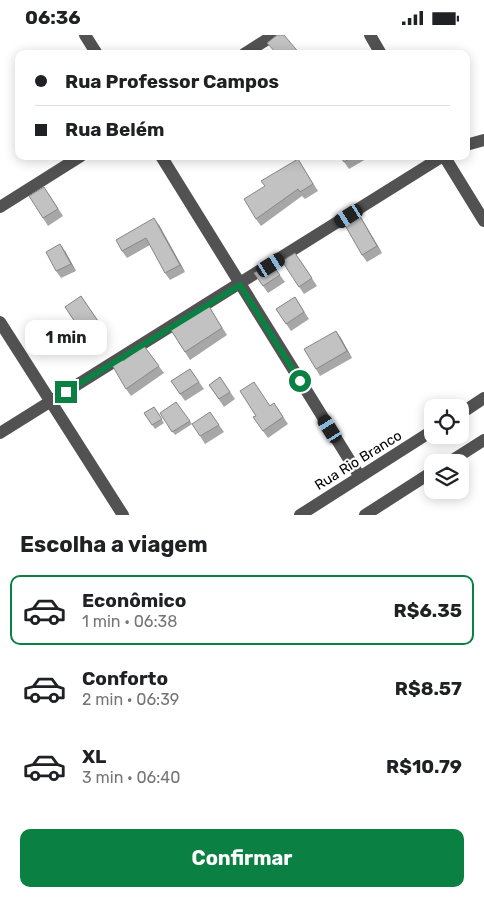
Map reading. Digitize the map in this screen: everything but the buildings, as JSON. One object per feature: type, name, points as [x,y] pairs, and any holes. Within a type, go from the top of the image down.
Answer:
[{"type":"street","points":[[85,35],[94,50]]},
{"type":"street","points":[[250,50],[274,35]]},
{"type":"street","points":[[370,35],[379,50]]},
{"type":"street","points":[[470,144],[484,140]]},
{"type":"street","points":[[0,207],[75,160]]},
{"type":"street","points":[[163,160],[360,477]]},
{"type":"street","points":[[0,433],[438,160]]},
{"type":"street","points":[[446,160],[484,221]]},
{"type":"street","points":[[0,322],[123,515]]},
{"type":"street","points":[[469,407],[484,398]]},
{"type":"street","name":"Rua Rio Branco","points":[[300,515],[424,436]]},
{"type":"street","points":[[462,454],[484,440]]},
{"type":"street","points":[[365,515],[424,477]]},
{"type":"route","points":[[66,392],[240,285],[300,381]]}]
